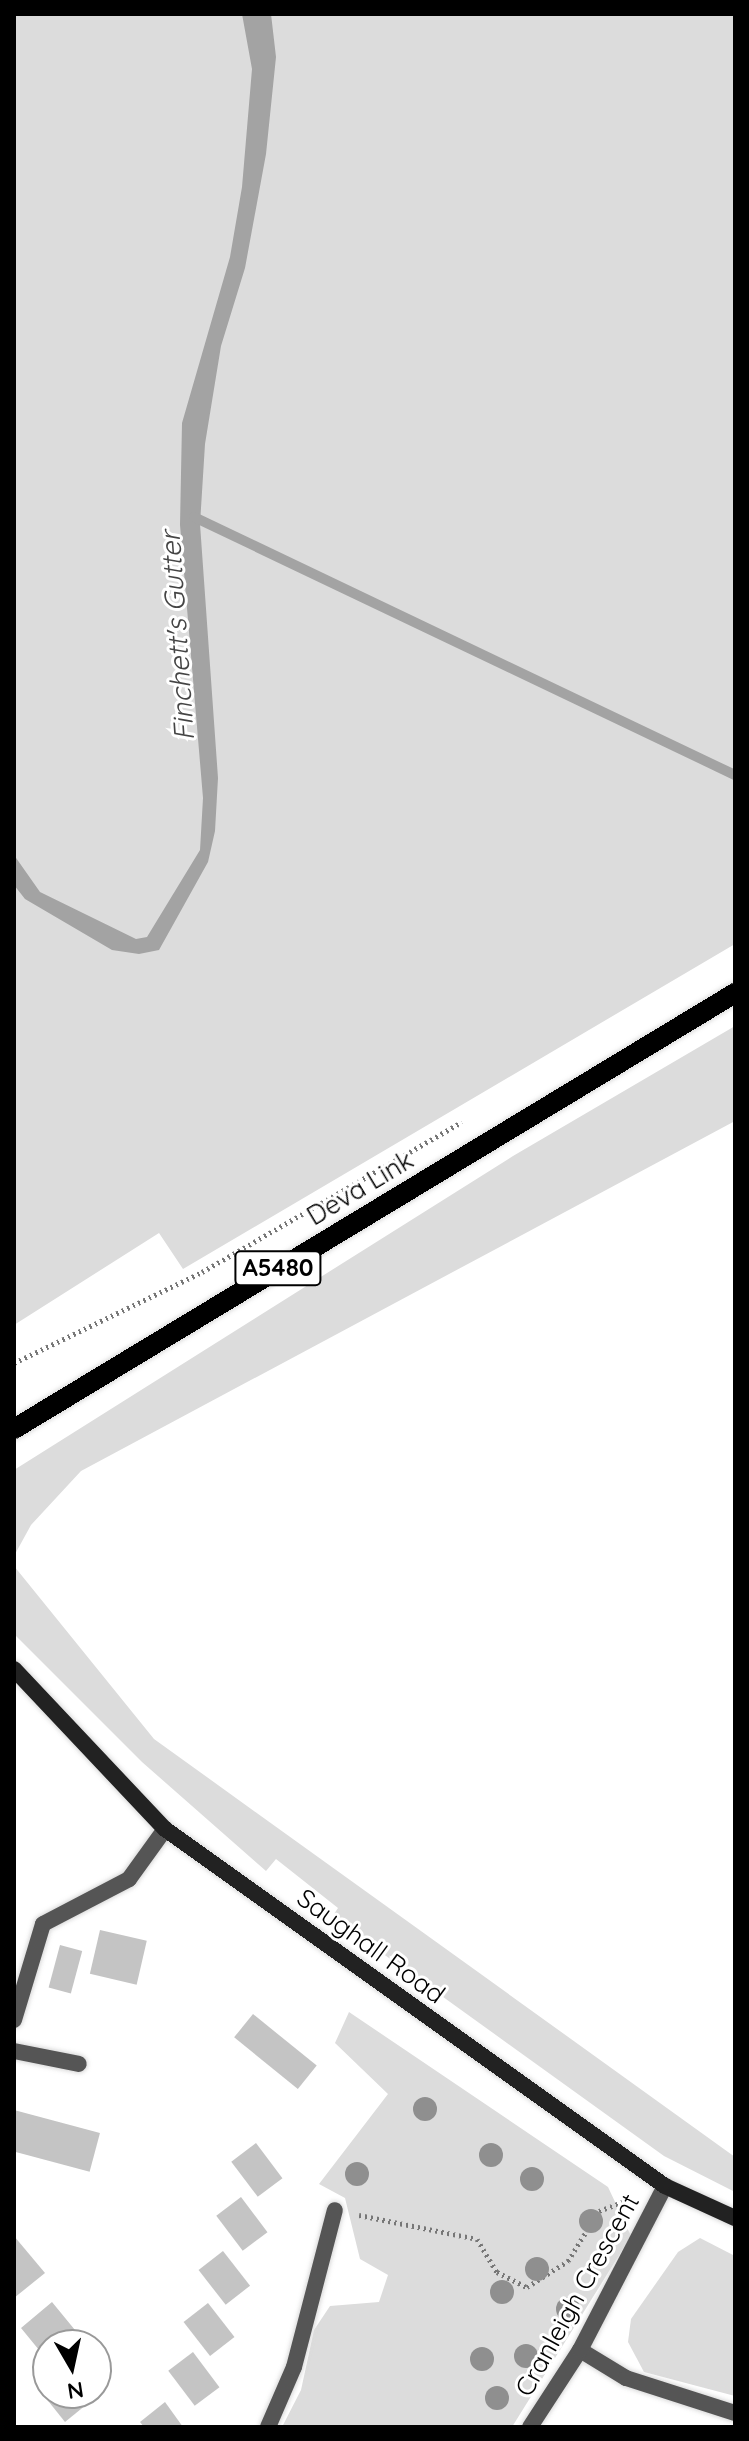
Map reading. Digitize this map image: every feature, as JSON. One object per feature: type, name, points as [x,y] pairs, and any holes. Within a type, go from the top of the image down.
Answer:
[{"type":"main road","name":"Deva Link","points":[[14,1429],[735,993]]},
{"type":"street","name":"Saughall Road","points":[[14,1669],[165,1829],[665,2186],[735,2218]]},
{"type":"street","points":[[14,2020],[43,1924],[129,1879],[165,1829]]},
{"type":"street","points":[[14,2051],[79,2064]]},
{"type":"street","name":"Cranleigh Crescent","points":[[530,2427],[580,2350],[665,2186]]},
{"type":"street","points":[[268,2427],[294,2367],[335,2210]]},
{"type":"street","points":[[580,2350],[626,2378],[735,2413]]},
{"type":"path","points":[[14,1363],[202,1272],[476,1114]]},
{"type":"path","points":[[335,2210],[477,2239],[497,2272],[527,2287],[568,2261],[599,2211],[665,2186]]},
{"type":"shaded area","points":[[14,14],[735,14],[735,944],[183,1269],[159,1233],[14,1325]]},
{"type":"shaded area","points":[[242,14],[271,14],[276,57],[266,154],[245,268],[221,346],[205,444],[200,524],[218,778],[215,831],[208,862],[159,950],[139,954],[112,950],[25,899],[14,885],[14,855],[40,892],[136,939],[147,937],[200,850],[203,798],[180,525],[182,423],[230,257],[242,187],[252,69]]},
{"type":"shaded area","points":[[735,1026],[735,1121],[81,1471],[31,1525],[14,1556],[14,1470],[513,1156]]},
{"type":"shaded area","points":[[14,1566],[154,1739],[735,2157],[735,2192],[664,2156],[332,1917],[338,1908],[276,1859],[266,1871],[142,1762],[14,1634]]},
{"type":"shaded area","points":[[349,2012],[608,2187],[631,2236],[512,2427],[282,2427],[301,2390],[314,2330],[330,2306],[379,2302],[388,2275],[360,2259],[345,2198],[319,2184],[388,2094],[335,2043]]},
{"type":"shaded area","points":[[700,2238],[735,2256],[735,2396],[644,2372],[628,2342],[631,2319],[678,2252]]},
{"type":"building","points":[[100,1930],[147,1941],[137,1985],[90,1974]]},
{"type":"building","points":[[60,1945],[82,1951],[71,1993],[49,1988]]},
{"type":"building","points":[[253,2014],[317,2066],[298,2089],[234,2037]]},
{"type":"building","points":[[14,2110],[100,2133],[90,2172],[14,2151]]},
{"type":"building","points":[[256,2143],[282,2178],[258,2197],[231,2162]]},
{"type":"building","points":[[241,2197],[267,2232],[243,2251],[216,2216]]},
{"type":"building","points":[[14,2236],[45,2273],[14,2298]]},
{"type":"building","points":[[223,2251],[250,2286],[226,2305],[199,2270]]},
{"type":"building","points":[[52,2302],[74,2329],[32,2329],[32,2341],[21,2328]]},
{"type":"building","points":[[208,2303],[234,2337],[210,2356],[184,2322]]},
{"type":"building","points":[[193,2352],[219,2387],[195,2406],[168,2371]]},
{"type":"building","points":[[165,2402],[183,2427],[144,2427],[140,2422]]},
{"type":"building","points":[[55,2409],[81,2409],[65,2422]]},
{"type":"waterway","points":[[194,517],[735,775]]},
{"type":"water label","name":"Finchett's Gutter","points":[[177,636]]}]
